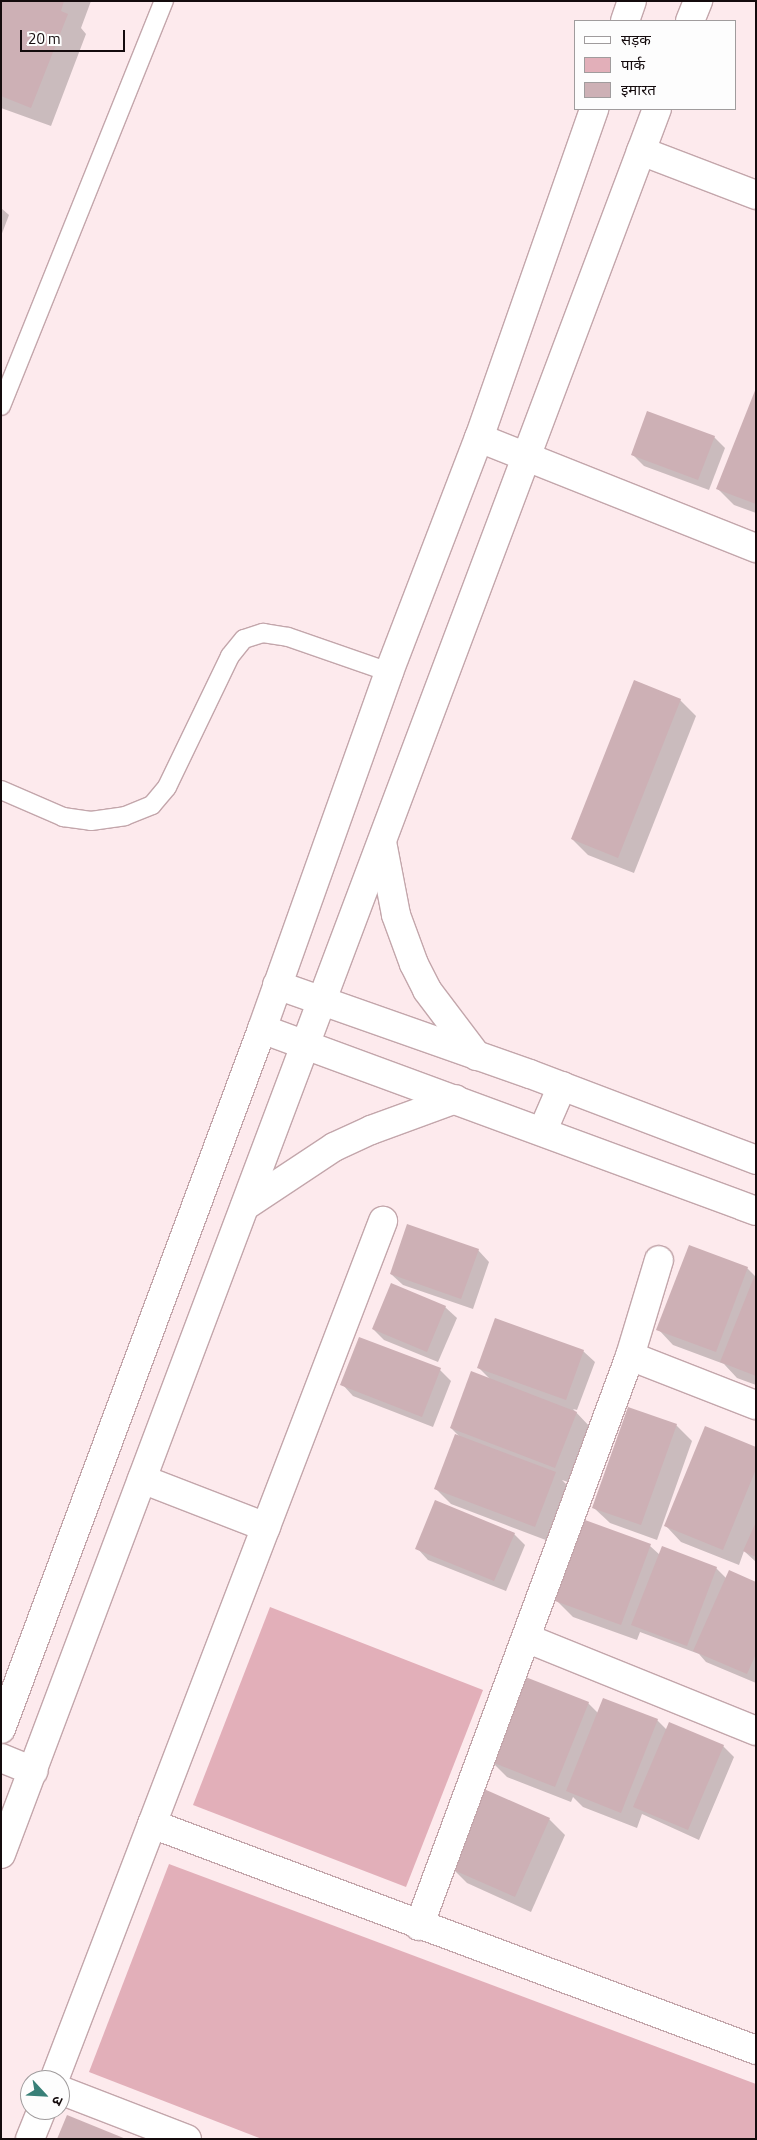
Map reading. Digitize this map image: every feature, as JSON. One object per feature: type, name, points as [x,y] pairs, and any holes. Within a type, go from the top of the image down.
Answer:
[{"type":"street","points":[[625,20],[632,1]]},
{"type":"street","points":[[690,20],[698,1]]},
{"type":"street","points":[[1,1729],[262,1029],[389,672],[478,438],[594,110]]},
{"type":"street","points":[[4,1836],[33,1770],[528,458],[657,110]]},
{"type":"street","points":[[641,151],[756,196]]},
{"type":"street","points":[[478,438],[756,548]]},
{"type":"street","points":[[382,842],[396,915],[414,964],[427,990],[477,1056]]},
{"type":"street","points":[[278,985],[562,1086],[756,1160]]},
{"type":"street","points":[[262,1029],[543,1130],[756,1211]]},
{"type":"street","points":[[543,1130],[562,1086]]},
{"type":"street","points":[[245,1206],[334,1147],[371,1130],[456,1099]]},
{"type":"street","points":[[58,2070],[382,1221]]},
{"type":"street","points":[[419,1926],[630,1356],[659,1260]]},
{"type":"street","points":[[630,1356],[756,1405]]},
{"type":"street","points":[[142,1479],[266,1527]]},
{"type":"street","points":[[526,1638],[756,1732]]},
{"type":"street","points":[[1,1758],[33,1770]]},
{"type":"street","points":[[152,1824],[419,1926],[756,2050]]},
{"type":"street","points":[[70,2094],[187,2139]]},
{"type":"street","points":[[30,2139],[38,2120]]},
{"type":"lane","points":[[1,406],[164,1]]},
{"type":"lane","points":[[1,790],[63,817],[91,821],[125,816],[152,805],[167,787],[230,656],[244,639],[263,633],[288,637],[389,672]]},
{"type":"green space","points":[[270,1607],[483,1690],[406,1887],[193,1805]]},
{"type":"green space","points":[[169,1864],[756,2084],[756,2139],[262,2139],[89,2072]]},
{"type":"building","points":[[1,1],[64,1],[61,11],[68,14],[31,108],[1,96]]},
{"type":"building","points":[[756,388],[756,504],[716,489]]},
{"type":"building","points":[[647,411],[715,436],[698,480],[631,455]]},
{"type":"building","points":[[634,680],[681,699],[618,858],[571,839]]},
{"type":"building","points":[[407,1224],[479,1249],[461,1299],[390,1274]]},
{"type":"building","points":[[689,1245],[748,1267],[716,1352],[656,1330]]},
{"type":"building","points":[[754,1277],[756,1278],[756,1376],[720,1362]]},
{"type":"building","points":[[391,1283],[446,1306],[427,1352],[372,1329]]},
{"type":"building","points":[[495,1318],[584,1350],[566,1400],[477,1368]]},
{"type":"building","points":[[359,1337],[441,1368],[422,1417],[340,1385]]},
{"type":"building","points":[[471,1371],[577,1412],[555,1468],[450,1428]]},
{"type":"building","points":[[628,1407],[677,1424],[641,1525],[592,1508]]},
{"type":"building","points":[[705,1426],[756,1447],[756,1469],[723,1550],[664,1526]]},
{"type":"building","points":[[455,1434],[556,1472],[535,1527],[434,1489]]},
{"type":"building","points":[[435,1500],[515,1533],[494,1581],[415,1549]]},
{"type":"building","points":[[585,1520],[651,1544],[621,1625],[555,1601]]},
{"type":"building","points":[[756,1522],[756,1557],[743,1551]]},
{"type":"building","points":[[662,1546],[717,1567],[687,1646],[631,1625]]},
{"type":"building","points":[[729,1570],[756,1582],[756,1654],[747,1674],[693,1651]]},
{"type":"building","points":[[523,1676],[589,1702],[555,1787],[489,1761]]},
{"type":"building","points":[[603,1698],[658,1719],[621,1813],[566,1791]]},
{"type":"building","points":[[669,1722],[724,1745],[688,1830],[633,1807]]},
{"type":"building","points":[[484,1789],[550,1818],[515,1897],[449,1868]]},
{"type":"building","points":[[70,2116],[126,2139],[57,2139],[65,2120],[70,2120]]}]
